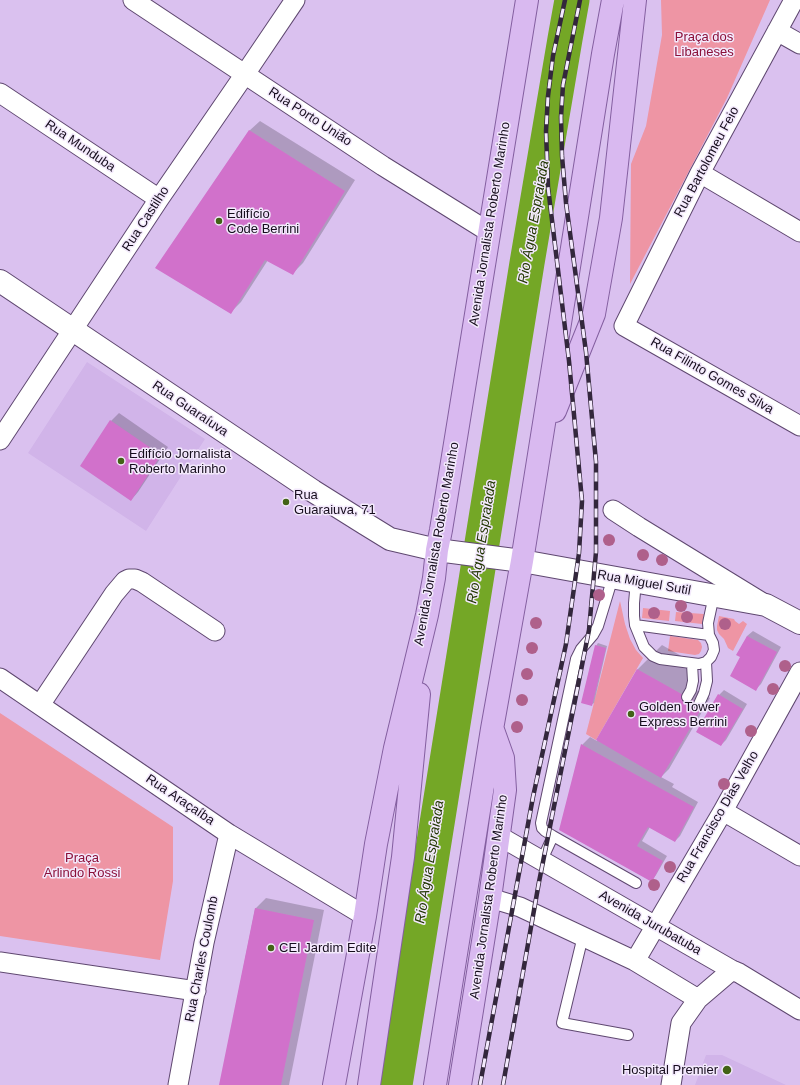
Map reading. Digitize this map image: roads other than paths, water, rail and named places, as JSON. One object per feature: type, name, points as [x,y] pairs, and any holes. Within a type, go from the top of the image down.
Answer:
[{"type":"main road","name":"Avenida Jornalista Roberto Marinho","points":[[334,1085],[365,916],[376,844],[395,748],[427,615],[434,578],[437,550],[527,0]]},
{"type":"main road","points":[[435,1085],[492,729],[522,561],[601,62],[613,0]]},
{"type":"main road","points":[[540,447],[594,314],[611,218],[635,0]]},
{"type":"main road","points":[[369,1085],[406,831],[427,615]]},
{"type":"main road","name":"Avenida Jornalista Roberto Marinho","points":[[460,1085],[490,898],[505,790],[503,758],[492,729]]},
{"type":"street","name":"Rua Porto União","points":[[133,0],[384,166],[489,232]]},
{"type":"street","name":"Rua Castilho","points":[[0,440],[159,199],[295,0]]},
{"type":"street","name":"Rua Bartolomeu Feio","points":[[624,326],[700,173],[794,0]]},
{"type":"street","points":[[777,31],[800,44]]},
{"type":"street","name":"Rua Munduba","points":[[0,93],[159,199]]},
{"type":"street","points":[[700,173],[800,232]]},
{"type":"street","name":"Rua Guaraíuva","points":[[0,281],[313,492],[390,539],[437,550],[522,561]]},
{"type":"street","name":"Rua Filinto Gomes Silva","points":[[624,326],[800,426]]},
{"type":"street","name":"Rua Miguel Sutil","points":[[613,510],[766,605],[800,623]]},
{"type":"street","name":"Rua Miguel Sutil","points":[[522,561],[766,605]]},
{"type":"street","points":[[40,705],[114,594],[129,578],[142,582],[215,631]]},
{"type":"street","name":"Rua Francisco Dias Velho","points":[[635,961],[723,811],[800,672]]},
{"type":"street","name":"Rua Araçaíba","points":[[0,678],[229,834],[365,916]]},
{"type":"street","points":[[723,811],[800,856]]},
{"type":"street","name":"Rua Charles Coulomb","points":[[178,1085],[204,943],[229,834]]},
{"type":"street","name":"Avenida Jurubatuba","points":[[499,836],[800,1010]]},
{"type":"street","points":[[490,898],[520,907],[635,961],[698,999]]},
{"type":"street","points":[[0,962],[196,991]]},
{"type":"street","points":[[671,1085],[681,1023],[698,999],[732,970]]},
{"type":"lane","points":[[613,577],[598,626],[581,649],[576,659],[541,822],[542,828],[552,836],[636,883]]},
{"type":"lane","points":[[636,581],[634,603],[635,625],[644,647],[653,656],[660,659],[699,664],[706,662],[711,657],[714,650],[709,635],[708,622],[714,595]]},
{"type":"lane","points":[[635,625],[709,635]]},
{"type":"lane","points":[[699,704],[707,681],[706,662]]},
{"type":"lane","points":[[687,697],[691,690],[693,681],[692,664]]},
{"type":"lane","points":[[542,860],[552,836]]},
{"type":"lane","points":[[583,936],[562,1023],[628,1035]]},
{"type":"waterway","name":"Rio Água Espraiada","points":[[395,1085],[527,263],[572,0]]},
{"type":"railway","points":[[480,1085],[533,797],[566,644],[579,553],[582,501],[569,361],[548,187],[546,131],[548,96],[553,56],[565,0]]},
{"type":"railway","points":[[503,1085],[539,882],[589,630],[596,552],[596,462],[586,352],[566,203],[562,156],[561,117],[563,85],[580,0]]},
{"type":"place","name":"Edifício Code Berrini","points":[[219,221]]},
{"type":"place","name":"Edifício Jornalista Roberto Marinho","points":[[121,461]]},
{"type":"place","name":"Rua Guaraiuva, 71","points":[[286,502]]},
{"type":"place","name":"Golden Tower Express Berrini","points":[[631,714]]},
{"type":"place","name":"CEI Jardim Edite","points":[[271,948]]},
{"type":"place","name":"Hospital Premier","points":[[727,1070]]},
{"type":"park label","name":"Praça dos Libaneses","points":[[704,44]]},
{"type":"park label","name":"Praça Arlindo Rossi","points":[[82,866]]}]
